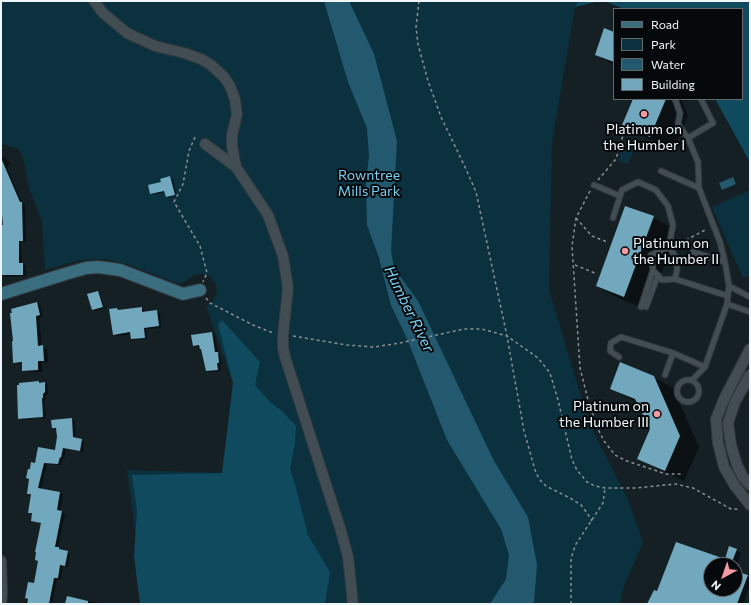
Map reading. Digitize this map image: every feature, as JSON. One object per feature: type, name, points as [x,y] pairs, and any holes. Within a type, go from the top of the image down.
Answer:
[{"type":"street","points":[[94,1],[103,13],[127,33],[155,46],[201,59],[211,65],[224,77],[236,100],[237,114],[232,135],[232,146],[236,166]]},
{"type":"street","points":[[205,144],[236,166],[268,215],[283,256],[288,288],[283,335],[285,357],[343,537],[348,557],[353,604]]},
{"type":"street","points":[[1,294],[79,270],[98,267],[120,270],[183,294],[200,290]]},
{"type":"street","points":[[750,349],[716,419],[718,443],[724,467],[734,486],[750,505]]},
{"type":"street","points":[[750,375],[735,402],[728,423],[731,445],[737,465],[743,477],[750,485]]},
{"type":"street","points":[[1,561],[1,604]]},
{"type":"lane","points":[[675,100],[680,113],[678,124],[688,138],[698,162],[699,188],[714,225],[725,262],[729,286],[727,304],[705,367],[692,380],[683,381],[677,387],[678,396],[684,401],[689,402],[698,394],[698,386],[692,380]]},
{"type":"lane","points":[[688,138],[713,123],[702,100]]},
{"type":"lane","points":[[661,171],[699,188]]},
{"type":"lane","points":[[613,218],[622,190],[638,182],[656,190],[668,206],[673,225],[669,247],[677,259],[675,279]]},
{"type":"lane","points":[[594,185],[620,196]]},
{"type":"lane","points":[[658,276],[644,307],[653,270],[651,255],[669,247]]},
{"type":"lane","points":[[693,252],[725,262]]},
{"type":"lane","points":[[653,270],[662,280],[675,279],[728,296]]},
{"type":"lane","points":[[729,286],[750,297]]},
{"type":"lane","points":[[727,304],[750,312]]},
{"type":"lane","points":[[619,357],[610,351],[611,343],[621,337],[673,353],[705,367]]},
{"type":"lane","points":[[665,375],[673,353]]},
{"type":"path","points":[[419,1],[416,27],[418,44],[440,117],[476,192],[507,336],[524,431],[535,470],[539,479],[546,486],[581,505],[592,521]]},
{"type":"path","points":[[624,132],[616,159],[594,185],[576,218],[572,246],[580,368],[597,427],[615,454],[627,461],[666,474],[682,474]]},
{"type":"path","points":[[195,137],[189,151],[186,176],[174,202],[200,246],[207,273],[200,290],[210,303],[261,329],[278,334]]},
{"type":"path","points":[[576,218],[592,236],[607,242]]},
{"type":"path","points":[[686,240],[714,225]]},
{"type":"path","points":[[574,265],[597,274]]},
{"type":"path","points":[[288,336],[374,347],[464,329],[482,329],[507,336],[538,358],[550,373],[572,460],[577,470],[587,482],[595,486],[605,488],[636,488],[675,484],[692,488],[703,493],[731,510],[736,509]]},
{"type":"path","points":[[571,604],[571,559],[576,544],[602,503],[605,488]]},
{"type":"green space","name":"Rowntree Mills Park","points":[[1,1],[578,1],[575,7],[552,142],[549,290],[589,423],[629,502],[643,543],[623,588],[620,604],[145,604],[127,470],[222,473],[233,383],[206,306],[213,301],[217,292],[216,284],[211,277],[204,274],[196,274],[179,284],[130,265],[106,259],[81,260],[45,270],[42,221],[29,188],[23,156],[17,148],[1,144]]},
{"type":"green space","points":[[625,141],[636,145],[628,164],[618,161]]},
{"type":"green space","points":[[750,190],[750,275],[743,278],[712,207]]},
{"type":"shaded area","points":[[578,1],[600,1],[575,7]]},
{"type":"shaded area","points":[[605,1],[750,1],[750,162],[716,100],[743,100],[743,8],[622,8]]},
{"type":"shaded area","points":[[222,320],[260,362],[255,385],[270,402],[282,411],[296,426],[295,443],[290,469],[308,535],[330,572],[325,604],[140,604],[134,556],[137,511],[132,475],[222,473],[233,383],[218,325]]},
{"type":"water","name":"Humber River","points":[[324,1],[349,1],[374,54],[397,141],[391,251],[394,268],[418,301],[494,461],[528,517],[537,565],[534,602],[532,604],[490,604],[506,579],[509,555],[501,529],[447,440],[408,341],[391,305],[379,258],[367,225],[366,181],[369,157],[367,128],[348,82]]},
{"type":"water","points":[[733,177],[736,184],[722,190],[719,183]]},
{"type":"building","points":[[604,28],[613,32],[613,62],[595,55]]},
{"type":"building","name":"Platinum on the Humber I","points":[[633,100],[666,100],[650,137],[622,125]]},
{"type":"building","points":[[1,158],[20,202],[22,202],[23,241],[19,241],[19,263],[23,263],[23,275],[1,275],[1,225],[3,225],[1,204]]},
{"type":"building","points":[[170,176],[175,195],[166,197],[164,191],[150,194],[148,185],[161,182],[160,179]]},
{"type":"building","name":"Platinum on the Humber II","points":[[625,206],[654,216],[624,297],[596,286]]},
{"type":"building","points":[[98,291],[103,307],[92,310],[87,294]]},
{"type":"building","points":[[37,302],[40,315],[36,316],[38,346],[43,345],[44,361],[38,361],[38,370],[22,371],[22,362],[13,363],[13,341],[10,313],[12,313],[11,309]]},
{"type":"building","points":[[142,307],[142,312],[157,310],[159,326],[144,328],[145,338],[131,339],[130,332],[113,335],[109,309],[117,308],[118,310]]},
{"type":"building","points":[[212,332],[215,352],[218,352],[218,370],[206,371],[201,349],[199,345],[193,346],[191,335]]},
{"type":"building","name":"Platinum on the Humber III","points":[[620,362],[654,376],[680,436],[665,471],[637,459],[650,429],[635,399],[610,389]]},
{"type":"building","points":[[39,381],[39,383],[45,382],[45,392],[42,398],[43,417],[18,419],[17,385],[19,385],[19,383]]},
{"type":"building","points":[[72,418],[73,437],[82,439],[80,451],[63,448],[58,464],[44,463],[38,488],[60,492],[57,510],[62,511],[55,547],[68,551],[65,566],[60,565],[58,578],[54,578],[49,604],[27,604],[28,599],[25,598],[28,582],[34,583],[38,561],[35,560],[35,552],[41,523],[31,521],[32,513],[28,513],[31,494],[27,494],[29,479],[26,478],[28,469],[30,469],[31,462],[35,463],[38,447],[55,450],[57,437],[56,428],[52,428],[51,420]]},
{"type":"building","points":[[676,542],[719,557],[703,557],[703,597],[740,597],[737,604],[647,604],[654,590],[657,591]]},
{"type":"building","points":[[729,546],[737,549],[734,557],[726,557]]},
{"type":"building","points":[[743,573],[748,575],[743,588]]},
{"type":"building","points":[[67,596],[88,601],[88,604],[65,604]]},
{"type":"place","name":"Platinum on the Humber I","points":[[644,114]]},
{"type":"place","name":"Platinum on the Humber II","points":[[625,251]]},
{"type":"place","name":"Platinum on the Humber III","points":[[657,414]]}]
